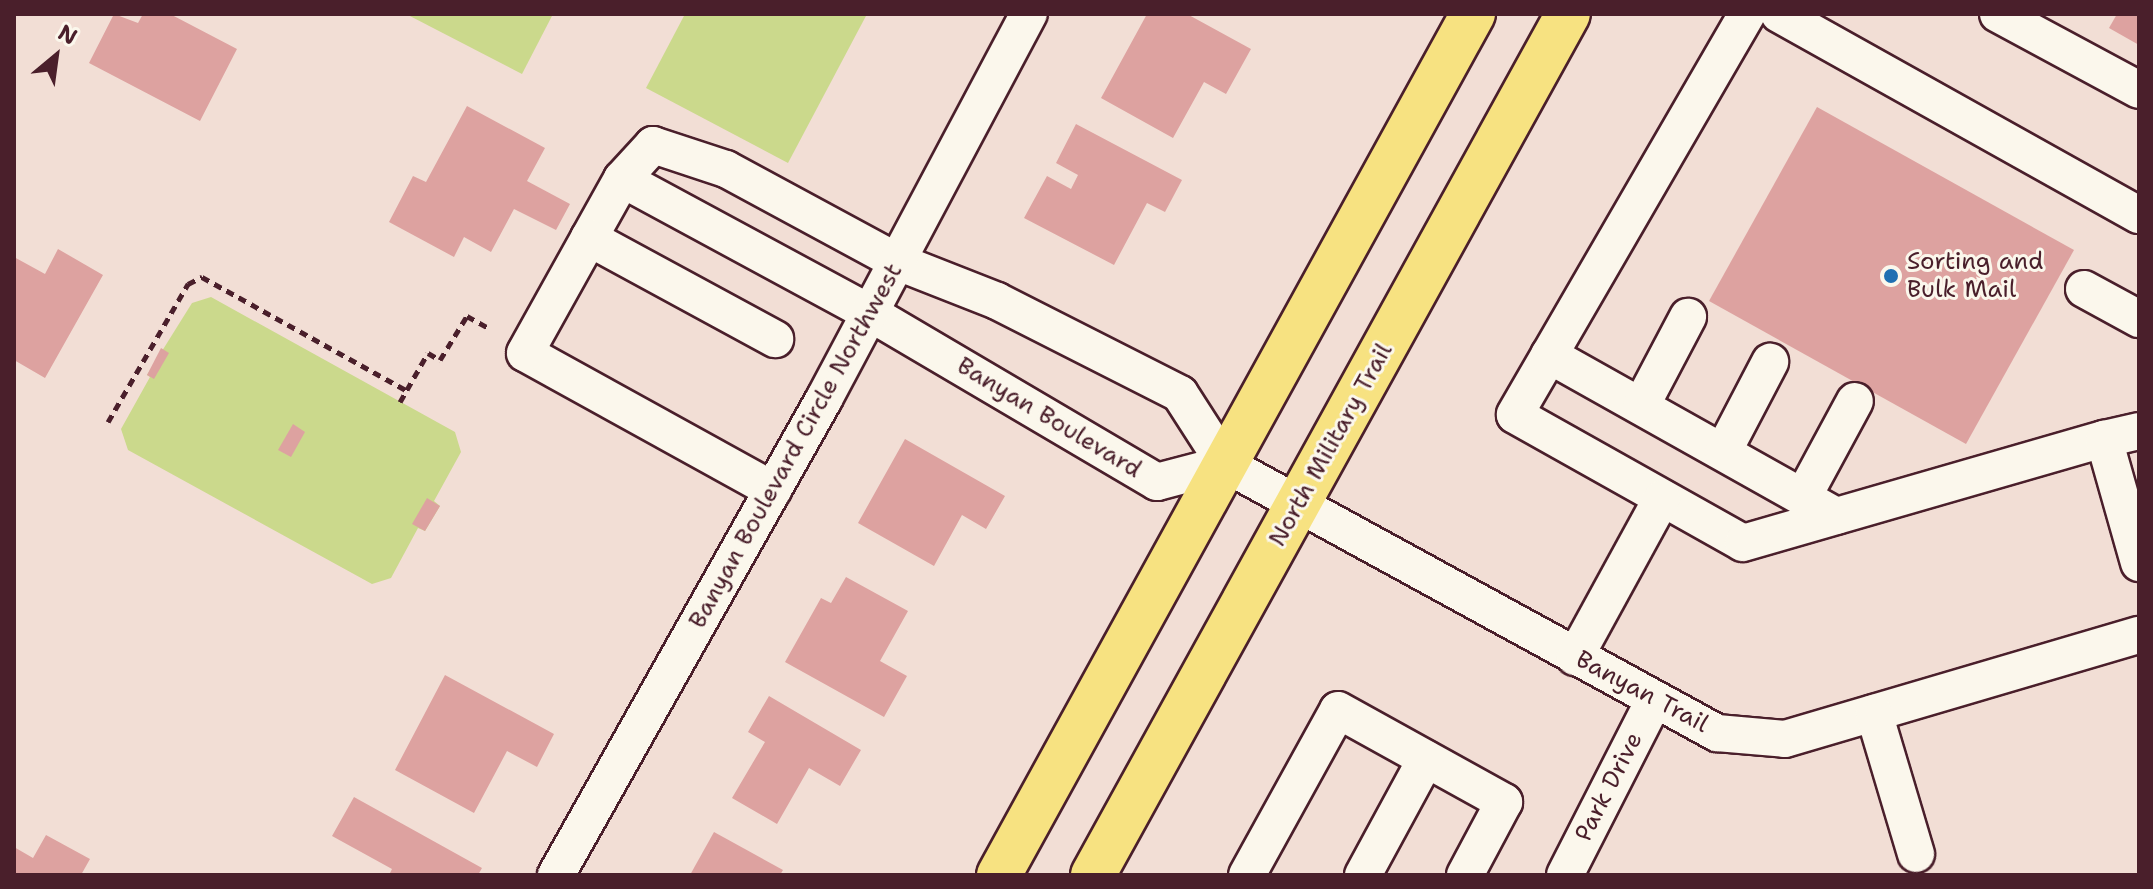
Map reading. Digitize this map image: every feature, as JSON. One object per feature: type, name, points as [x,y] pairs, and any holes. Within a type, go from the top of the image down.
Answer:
[{"type":"main road","points":[[999,875],[1473,14]]},
{"type":"main road","name":"North Military Trail","points":[[1093,875],[1568,14]]},
{"type":"street","name":"Banyan Boulevard Circle Northwest","points":[[556,875],[773,490],[1029,14]]},
{"type":"street","points":[[1747,14],[1515,415],[1743,543],[2139,431]]},
{"type":"street","points":[[1779,14],[2139,215]]},
{"type":"street","points":[[2002,15],[2139,90]]},
{"type":"street","points":[[773,490],[525,353],[622,179],[653,145],[726,169],[898,262],[997,301],[1180,394],[1225,464]]},
{"type":"street","name":"Banyan Boulevard","points":[[622,179],[870,313],[1157,482],[1225,464]]},
{"type":"street","points":[[589,238],[775,339]]},
{"type":"street","points":[[2084,289],[2139,319]]},
{"type":"street","points":[[1641,406],[1688,317]]},
{"type":"street","points":[[1549,355],[1836,516]]},
{"type":"street","points":[[1723,452],[1770,362]]},
{"type":"street","points":[[1803,497],[1855,401]]},
{"type":"street","points":[[2104,439],[2139,563]]},
{"type":"street","name":"Banyan Trail","points":[[1225,464],[1717,733],[1751,739],[1785,739],[2139,635]]},
{"type":"street","points":[[1575,657],[1662,498]]},
{"type":"street","name":"Park Drive","points":[[1565,875],[1654,700]]},
{"type":"street","points":[[1247,875],[1338,710],[1504,802],[1465,875]]},
{"type":"street","points":[[1874,713],[1916,854]]},
{"type":"street","points":[[1363,875],[1426,759]]},
{"type":"path","points":[[108,422],[188,284],[202,277],[406,390]]},
{"type":"path","points":[[400,402],[428,353],[440,360],[467,316],[489,328]]},
{"type":"green space","points":[[406,14],[553,14],[522,74]]},
{"type":"green space","points":[[685,14],[867,14],[788,163],[646,88]]},
{"type":"green space","points":[[211,297],[455,432],[461,452],[434,501],[440,506],[425,531],[418,528],[391,578],[372,584],[128,450],[121,429],[150,377],[147,375],[192,303]]},
{"type":"building","points":[[114,14],[138,23],[143,14],[170,14],[237,49],[200,121],[89,63]]},
{"type":"building","points":[[1147,14],[1187,14],[1251,49],[1226,94],[1204,82],[1173,138],[1101,98]]},
{"type":"building","points":[[2117,14],[2139,14],[2139,45],[2109,28]]},
{"type":"building","points":[[467,106],[545,148],[527,181],[570,204],[556,230],[514,209],[491,252],[464,237],[454,257],[389,222],[413,176],[426,182]]},
{"type":"building","name":"Sorting and Bulk Mail","points":[[1817,107],[2074,250],[1966,444],[1709,301]]},
{"type":"building","points":[[1076,124],[1182,180],[1165,212],[1147,203],[1114,265],[1024,218],[1047,176],[1071,189],[1078,175],[1056,163]]},
{"type":"building","points":[[58,249],[103,275],[45,378],[14,360],[14,257],[45,274]]},
{"type":"building","points":[[161,348],[169,353],[154,379],[147,375]]},
{"type":"building","points":[[293,424],[305,432],[291,457],[278,450]]},
{"type":"building","points":[[905,439],[1005,496],[986,529],[962,515],[934,566],[858,523]]},
{"type":"building","points":[[427,498],[440,506],[425,531],[412,524]]},
{"type":"building","points":[[846,577],[908,611],[880,661],[907,676],[884,717],[785,662],[821,598],[831,603]]},
{"type":"building","points":[[445,675],[554,734],[537,767],[507,751],[474,813],[395,770]]},
{"type":"building","points":[[769,696],[861,750],[840,786],[809,768],[777,824],[732,798],[765,742],[748,732]]},
{"type":"building","points":[[354,797],[482,868],[478,875],[389,875],[392,869],[332,836]]},
{"type":"building","points":[[714,832],[783,870],[780,875],[690,875]]},
{"type":"building","points":[[46,835],[90,859],[81,875],[14,875],[14,847],[33,858]]},
{"type":"place","name":"Sorting and Bulk Mail","points":[[1891,276]]}]
